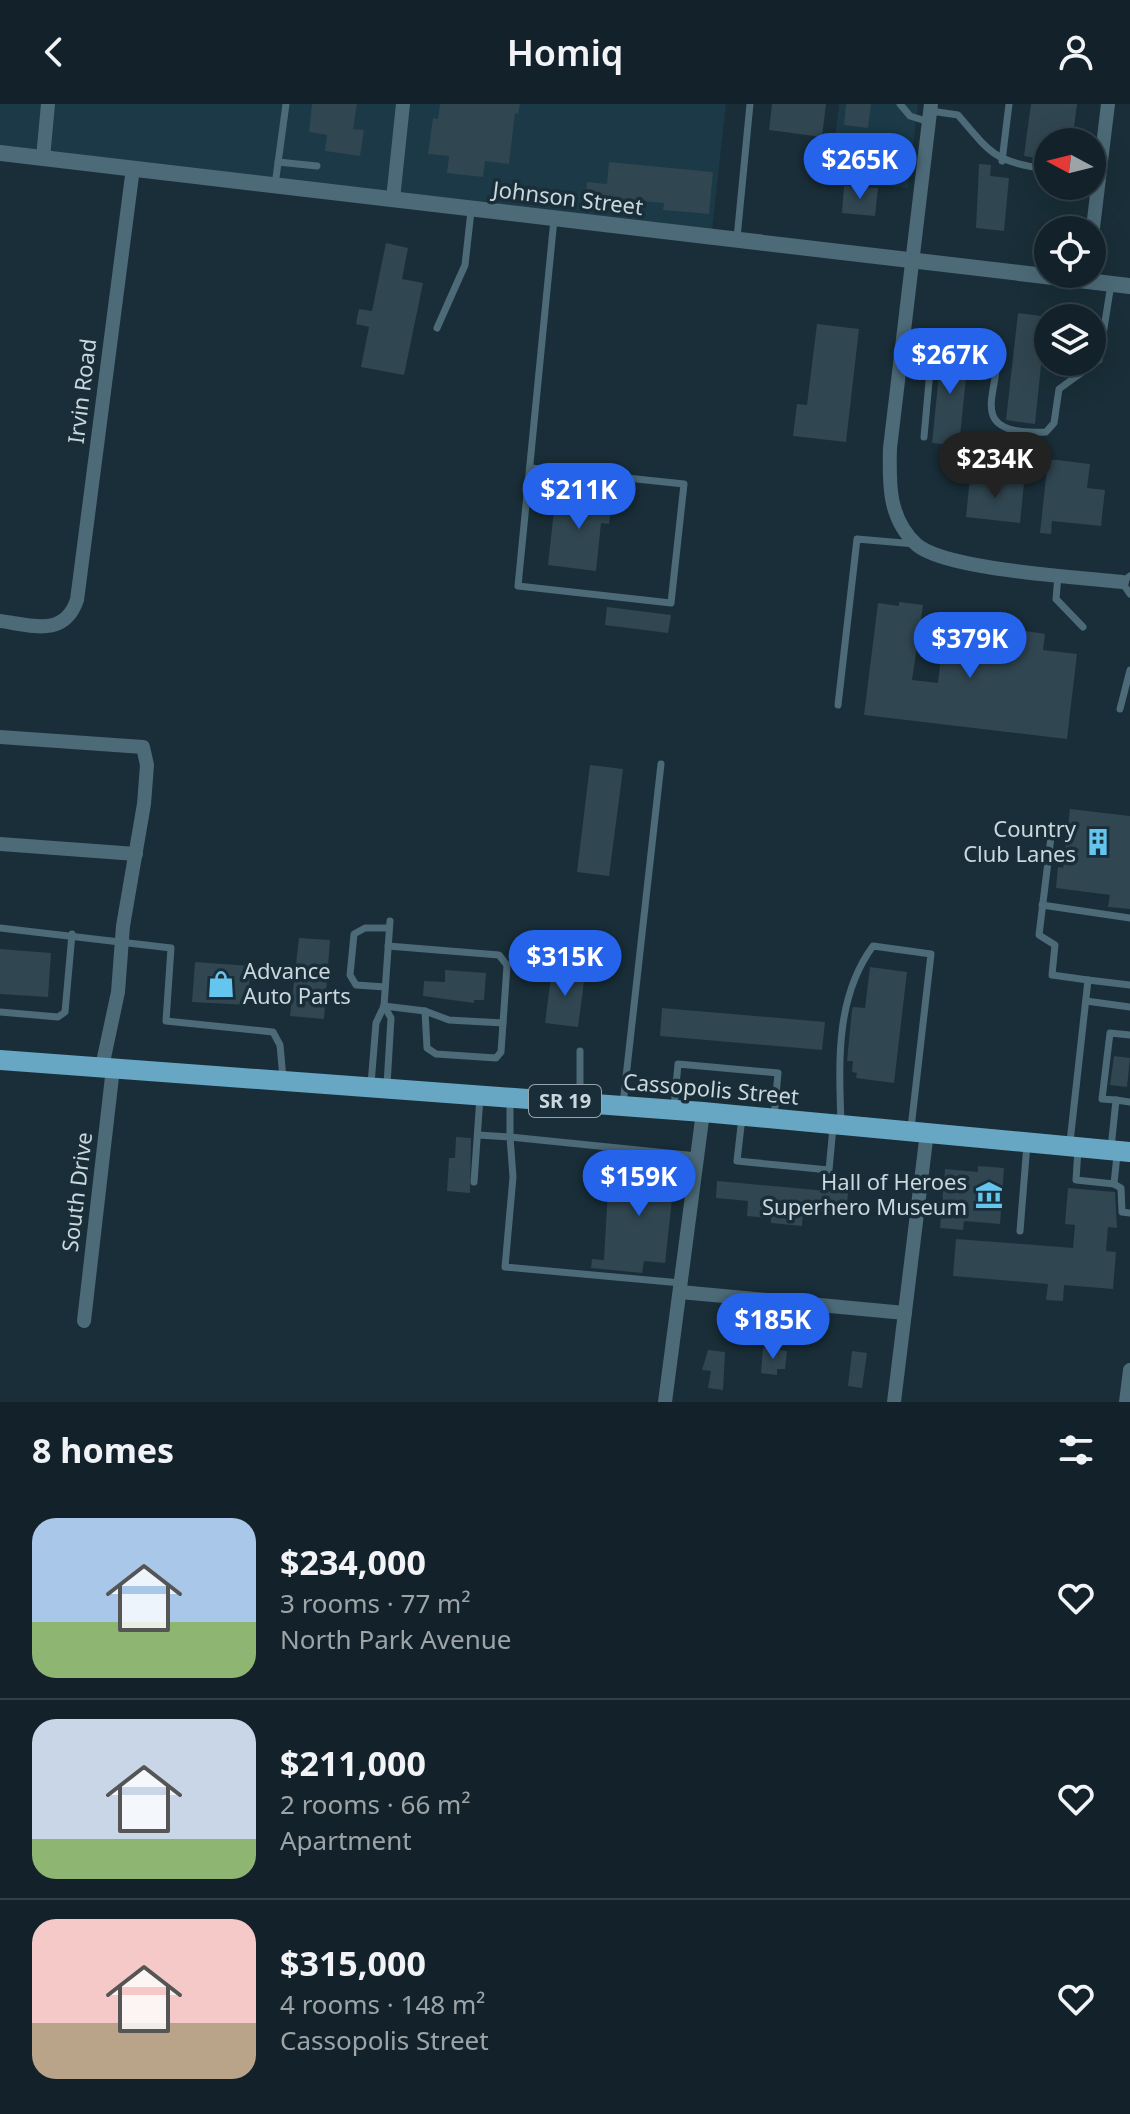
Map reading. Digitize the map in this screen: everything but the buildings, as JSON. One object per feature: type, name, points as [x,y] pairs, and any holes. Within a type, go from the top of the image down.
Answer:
[{"type":"main road","name":"Cassopolis Street","points":[[0,1060],[674,1109],[1120,1151]]},
{"type":"street","points":[[43,158],[48,104]]},
{"type":"street","points":[[393,199],[403,104]]},
{"type":"street","points":[[1094,216],[1108,104]]},
{"type":"street","points":[[930,112],[890,448],[888,493],[900,522],[917,544],[933,554],[963,562],[1127,584]]},
{"type":"street","name":"Johnson Street","points":[[0,153],[913,262],[1034,273]]},
{"type":"street","name":"Irvin Road","points":[[0,621],[56,625],[69,617],[79,585],[133,168]]},
{"type":"street","name":"Johnson Street","points":[[1106,283],[1130,286]]},
{"type":"street","name":"South Drive","points":[[0,737],[143,747],[147,765],[108,1067],[84,1321]]},
{"type":"street","points":[[0,844],[136,854]]},
{"type":"street","points":[[665,1402],[703,1112]]},
{"type":"street","points":[[894,1402],[905,1313],[919,1131]]},
{"type":"street","points":[[681,1288],[905,1313]]},
{"type":"street","points":[[1126,1402],[1130,1370]]},
{"type":"lane","points":[[275,185],[286,104]]},
{"type":"lane","points":[[737,241],[750,104]]},
{"type":"lane","points":[[900,104],[910,116],[930,112],[958,115],[986,148],[1002,161],[1034,167]]},
{"type":"lane","points":[[1002,161],[1009,104]]},
{"type":"lane","points":[[278,162],[317,166]]},
{"type":"lane","points":[[437,328],[465,265],[471,208]]},
{"type":"lane","points":[[531,468],[684,484],[671,603],[518,586],[554,218]]},
{"type":"lane","points":[[904,334],[988,342],[995,353],[991,409],[997,422],[1006,429],[1046,432],[1054,423],[1059,389],[1099,360],[1111,284]]},
{"type":"lane","points":[[924,437],[933,337]]},
{"type":"lane","points":[[838,705],[857,539],[917,544]]},
{"type":"lane","points":[[1058,574],[1056,599],[1083,627]]},
{"type":"lane","points":[[1120,709],[1130,670]]},
{"type":"lane","points":[[623,1106],[661,764]]},
{"type":"lane","points":[[1052,829],[1039,935],[1055,945],[1052,975],[1130,985]]},
{"type":"lane","points":[[1042,905],[1130,918]]},
{"type":"lane","points":[[379,1088],[376,1023],[384,1006],[390,924],[365,928],[354,934],[350,975],[356,985],[385,987]]},
{"type":"lane","points":[[0,928],[72,934],[171,948],[166,1021],[273,1032],[280,1045],[283,1080]]},
{"type":"lane","points":[[0,1012],[58,1017],[65,1012],[72,934]]},
{"type":"lane","points":[[388,946],[499,955],[507,965],[501,1052],[496,1058],[436,1054],[427,1048],[425,1011]]},
{"type":"lane","points":[[742,1115],[737,1161],[829,1170],[837,1124],[839,1059],[847,1000],[856,970],[873,946],[931,954],[919,1131]]},
{"type":"lane","points":[[1088,980],[1074,1146],[1076,1180],[1114,1184],[1121,1188],[1122,1212],[1130,1213]]},
{"type":"lane","points":[[1086,1001],[1130,1007]]},
{"type":"lane","points":[[384,1006],[425,1011],[449,1020],[503,1023]]},
{"type":"lane","points":[[379,1088],[391,1018],[384,1006]]},
{"type":"lane","points":[[1130,1035],[1110,1033],[1102,1099],[1130,1102]]},
{"type":"lane","points":[[580,1051],[580,1102]]},
{"type":"lane","points":[[674,1109],[678,1064],[764,1071],[778,1073],[774,1118]]},
{"type":"lane","points":[[474,1182],[480,1095]]},
{"type":"lane","points":[[510,1097],[513,1177],[505,1267],[681,1288]]},
{"type":"lane","points":[[1114,1184],[1120,1151],[1116,1100]]},
{"type":"lane","points":[[478,1135],[697,1156]]},
{"type":"lane","points":[[1020,1231],[1028,1142]]},
{"type":"shaded area","points":[[0,104],[726,104],[712,230],[0,145]]},
{"type":"shaded area","points":[[839,104],[918,104],[908,188],[830,180]]},
{"type":"place","name":"Country Club Lanes","points":[[1098,842]]},
{"type":"place","name":"Advance Auto Parts","points":[[221,984]]},
{"type":"place","name":"Hall of Heroes Superhero Museum","points":[[989,1195]]}]
